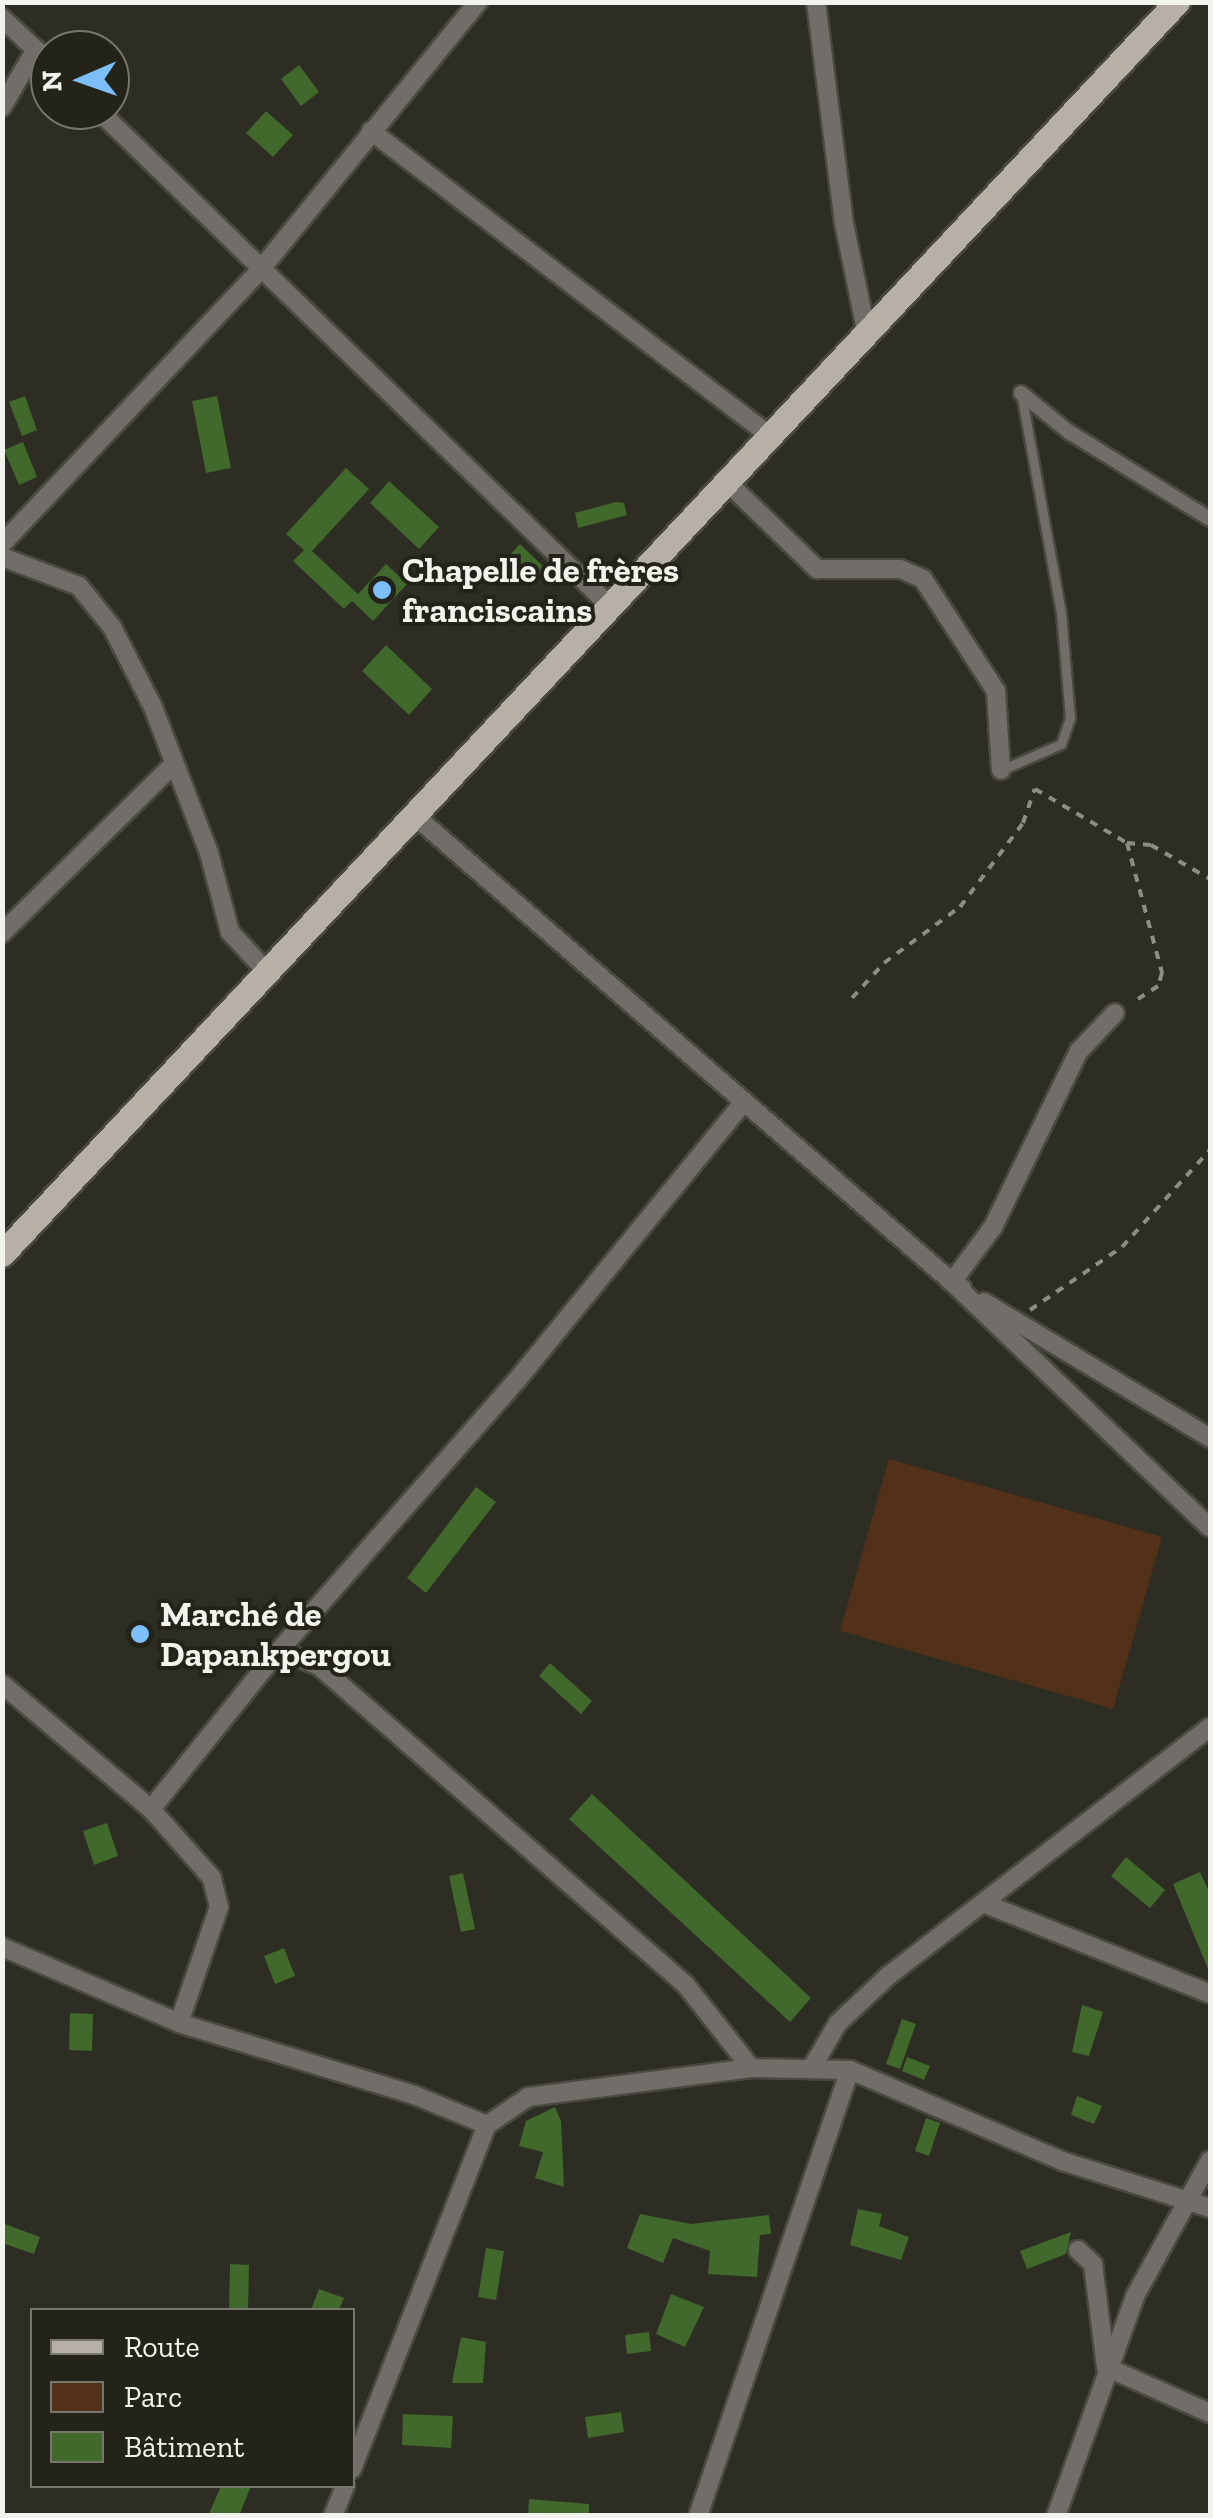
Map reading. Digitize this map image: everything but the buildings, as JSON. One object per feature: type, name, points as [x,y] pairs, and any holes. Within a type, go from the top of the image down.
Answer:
[{"type":"main road","points":[[2,1254],[1176,2]]},
{"type":"street","points":[[2,544],[261,269],[478,2]]},
{"type":"street","points":[[816,2],[844,223],[866,330]]},
{"type":"street","points":[[2,18],[30,44]]},
{"type":"street","points":[[2,107],[30,72]]},
{"type":"street","points":[[119,130],[610,606]]},
{"type":"street","points":[[371,131],[768,435]]},
{"type":"street","points":[[1021,393],[1068,432],[1210,519]]},
{"type":"street","points":[[726,482],[817,569],[900,569],[923,580],[996,691],[1001,770]]},
{"type":"street","points":[[2,557],[79,586],[112,627],[174,764],[230,932],[267,972]]},
{"type":"street","points":[[2,932],[174,764]]},
{"type":"street","points":[[414,815],[952,1282],[1210,1528]]},
{"type":"street","points":[[952,1282],[994,1227],[1078,1051],[1115,1013]]},
{"type":"street","points":[[151,1809],[271,1660],[518,1380],[744,1102]]},
{"type":"street","points":[[952,1282],[1210,1438]]},
{"type":"street","points":[[271,1660],[296,1657],[319,1666],[684,1984],[751,2068]]},
{"type":"street","points":[[2,1684],[151,1809],[212,1878],[219,1907],[180,2023]]},
{"type":"street","points":[[812,2070],[838,2023],[888,1976],[988,1905],[1210,1727]]},
{"type":"street","points":[[988,1905],[1210,1994]]},
{"type":"street","points":[[2,1947],[180,2023],[414,2095],[487,2124]]},
{"type":"street","points":[[355,2461],[487,2124],[528,2096],[751,2068],[850,2070],[1062,2160],[1210,2208]]},
{"type":"street","points":[[698,2516],[850,2070]]},
{"type":"street","points":[[1056,2516],[1106,2367],[1135,2296],[1191,2201],[1210,2160]]},
{"type":"street","points":[[1078,2250],[1093,2264],[1106,2367]]},
{"type":"street","points":[[1106,2367],[1210,2413]]},
{"type":"street","points":[[333,2516],[345,2488]]},
{"type":"lane","points":[[1001,770],[1061,744],[1070,718],[1061,612],[1021,393]]},
{"type":"path","points":[[852,998],[884,963],[960,907],[1023,823],[1034,789],[1127,843],[1151,845],[1210,879]]},
{"type":"path","points":[[1115,1013],[1158,986],[1162,973],[1127,843]]},
{"type":"path","points":[[1013,1320],[1122,1247],[1210,1150]]},
{"type":"green space","points":[[889,1459],[1162,1537],[1113,1709],[840,1631]]},
{"type":"place","name":"Chapelle de frères franciscains","points":[[382,590]]},
{"type":"place","name":"Marché de Dapankpergou","points":[[140,1634]]}]
